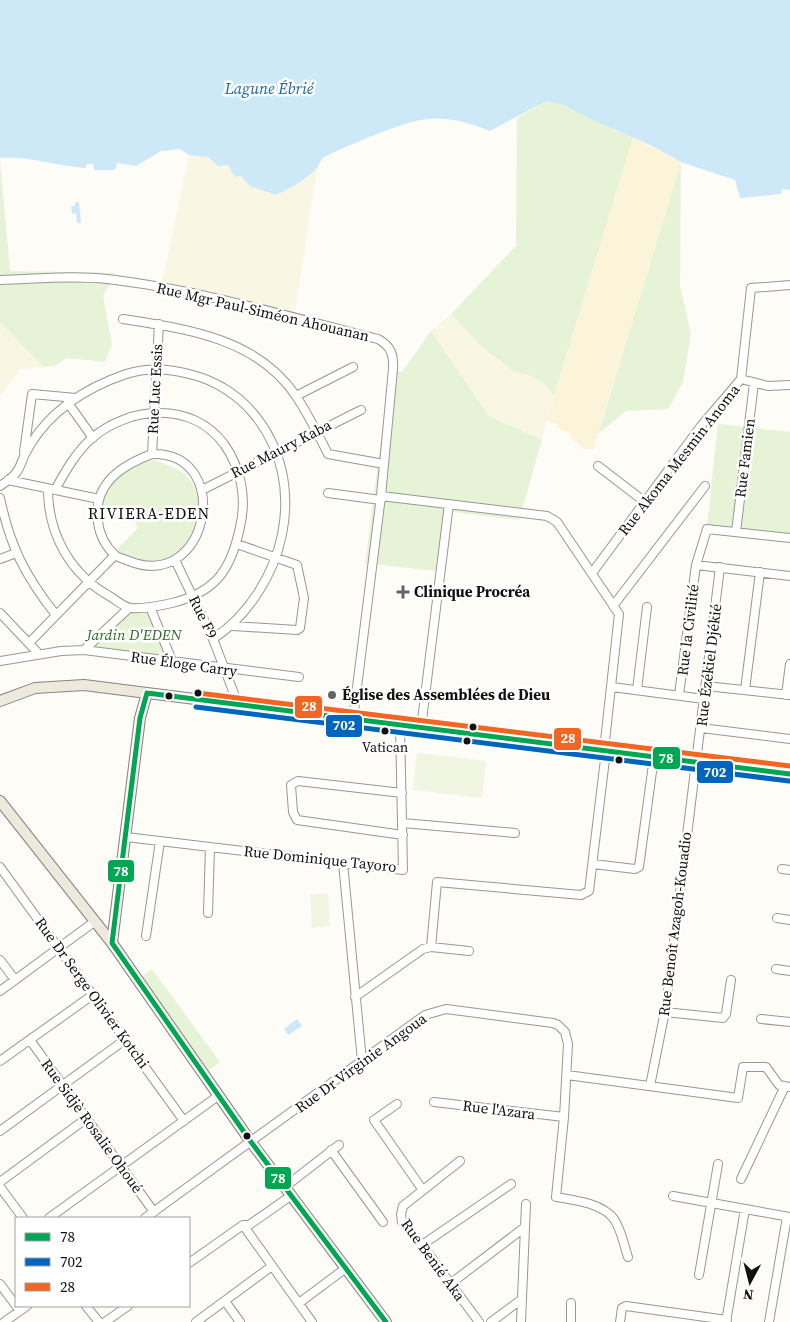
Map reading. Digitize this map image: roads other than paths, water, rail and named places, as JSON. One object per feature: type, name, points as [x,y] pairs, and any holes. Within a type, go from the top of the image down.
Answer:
[{"type":"main road","points":[[0,701],[35,688],[84,685],[790,774]]},
{"type":"main road","points":[[112,943],[140,718],[147,693]]},
{"type":"main road","points":[[0,801],[112,943],[251,1142],[386,1322]]},
{"type":"street","name":"Rue Mgr Paul-Siméon Ahouanan","points":[[0,280],[92,278],[114,280],[244,305],[378,339],[386,343],[394,358],[381,498],[353,719]]},
{"type":"street","name":"Rue Akoma Mesmin Anoma","points":[[592,573],[701,426],[741,379],[751,288],[790,285]]},
{"type":"street","points":[[123,319],[203,333],[240,348],[274,372],[296,396],[328,454],[384,464]]},
{"type":"street","name":"Rue Luc Essis","points":[[152,454],[159,324]]},
{"type":"street","points":[[296,396],[353,367]]},
{"type":"street","points":[[0,486],[19,472],[30,445],[46,424],[68,402],[93,388],[128,374],[156,369],[201,377],[234,395],[261,422],[278,452],[286,493],[283,534],[276,558],[256,597],[233,626],[213,639]]},
{"type":"street","points":[[741,379],[768,386],[790,385]]},
{"type":"street","name":"Rue Famien","points":[[736,532],[754,383]]},
{"type":"street","points":[[23,463],[32,394],[76,398]]},
{"type":"street","points":[[68,402],[93,438]]},
{"type":"street","name":"Rue Maury Kaba","points":[[202,490],[361,410]]},
{"type":"street","points":[[154,412],[180,414],[202,425],[220,439],[238,471],[243,508],[237,544],[230,559],[213,584],[193,598],[150,607],[129,608],[89,583],[71,563],[51,521],[52,489],[74,459],[93,438],[122,419],[154,412]]},
{"type":"street","points":[[152,454],[169,455],[184,462],[195,474],[202,490],[203,512],[199,531],[189,549],[175,560],[153,566],[137,564],[115,555],[102,536],[97,521],[99,499],[114,475],[136,460],[152,454]]},
{"type":"street","points":[[598,466],[645,502]]},
{"type":"street","points":[[8,480],[99,499]]},
{"type":"street","points":[[613,606],[706,486]]},
{"type":"street","points":[[328,493],[449,504],[547,516],[557,522],[619,614],[589,892],[586,894],[437,882],[431,947]]},
{"type":"street","points":[[0,498],[9,536],[16,553],[40,594],[56,615]]},
{"type":"street","points":[[421,728],[449,504]]},
{"type":"street","name":"Rue la Civilité","points":[[679,696],[696,564],[707,529],[736,532]]},
{"type":"street","points":[[736,532],[790,538]]},
{"type":"street","points":[[233,626],[293,630],[300,628],[304,598],[298,568],[293,563],[237,544]]},
{"type":"street","points":[[0,559],[16,553]]},
{"type":"street","points":[[29,643],[115,555]]},
{"type":"street","name":"Rue F9","points":[[175,560],[213,639],[238,704]]},
{"type":"street","points":[[696,564],[790,576]]},
{"type":"street","name":"Rue Ézékiel Djékié","points":[[696,762],[720,567]]},
{"type":"street","points":[[745,690],[760,572]]},
{"type":"street","points":[[150,607],[173,663]]},
{"type":"street","points":[[637,690],[647,607]]},
{"type":"street","points":[[84,650],[129,608]]},
{"type":"street","points":[[0,612],[39,654]]},
{"type":"street","name":"Rue Éloge Carry","points":[[0,661],[39,654],[84,650],[226,670],[299,677]]},
{"type":"street","points":[[706,686],[788,695],[790,664]]},
{"type":"street","points":[[612,687],[704,699]]},
{"type":"street","name":"Rue Dominique Tayoro","points":[[126,837],[403,870],[400,726]]},
{"type":"street","points":[[701,728],[790,739]]},
{"type":"street","points":[[593,864],[635,869],[639,867],[654,757]]},
{"type":"street","name":"Rue Benoît Azagoh-Kouadio","points":[[650,1086],[665,1012],[696,762]]},
{"type":"street","points":[[400,793],[298,781],[291,785],[293,812],[296,820],[401,834]]},
{"type":"street","points":[[403,823],[515,833]]},
{"type":"street","points":[[146,936],[160,841]]},
{"type":"street","points":[[208,913],[210,847]]},
{"type":"street","points":[[343,863],[362,1061]]},
{"type":"street","name":"Rue Dr Serge Olivier Kotchi","points":[[0,866],[184,1121]]},
{"type":"street","points":[[777,918],[790,920]]},
{"type":"street","points":[[0,991],[94,922]]},
{"type":"street","points":[[355,997],[423,949],[431,947],[469,951]]},
{"type":"street","points":[[0,960],[15,980]]},
{"type":"street","points":[[776,969],[790,971]]},
{"type":"street","points":[[665,1012],[723,1018],[726,1014],[731,980]]},
{"type":"street","points":[[0,1061],[94,994]]},
{"type":"street","name":"Rue Dr Virginie Angoua","points":[[146,1217],[425,1015],[446,1009],[558,1025],[565,1032],[568,1044],[567,1076],[556,1198],[582,1202],[608,1213],[615,1220],[628,1256]]},
{"type":"street","points":[[761,1019],[790,1022]]},
{"type":"street","points":[[0,1131],[126,1039]]},
{"type":"street","name":"Rue Sidjè Rosalie Ohoué","points":[[30,1040],[122,1164],[154,1212]]},
{"type":"street","points":[[567,1076],[738,1098],[744,1067],[766,1067],[779,1085],[788,1087],[741,1178]]},
{"type":"street","points":[[50,1217],[218,1096]]},
{"type":"street","name":"Rue l'Azara","points":[[434,1102],[564,1117]]},
{"type":"street","points":[[397,1104],[374,1120],[422,1189]]},
{"type":"street","points":[[0,1182],[87,1118]]},
{"type":"street","points":[[190,1262],[243,1225],[249,1225],[289,1191],[331,1150],[339,1145]]},
{"type":"street","points":[[331,1150],[383,1222]]},
{"type":"street","name":"Rue Benié Aka","points":[[460,1161],[422,1189],[403,1206],[401,1214],[402,1222],[422,1245],[479,1322]]},
{"type":"street","points":[[699,1275],[718,1164]]},
{"type":"street","points":[[422,1245],[511,1184]]},
{"type":"street","points":[[0,1187],[21,1217]]},
{"type":"street","points":[[673,1196],[788,1217],[769,1322]]},
{"type":"street","points":[[521,1322],[526,1204]]},
{"type":"street","points":[[620,1322],[622,1308],[626,1306],[727,1321],[745,1209]]},
{"type":"street","points":[[243,1225],[312,1322]]},
{"type":"street","points":[[450,1284],[525,1227]]},
{"type":"street","points":[[196,1322],[272,1266]]},
{"type":"street","points":[[299,1303],[346,1268]]},
{"type":"street","points":[[0,1284],[15,1304]]},
{"type":"street","points":[[491,1322],[522,1300]]},
{"type":"street","points":[[225,1301],[240,1322]]},
{"type":"street","points":[[571,1303],[571,1322]]},
{"type":"street","points":[[17,1307],[20,1311]]},
{"type":"street","points":[[4,1322],[26,1307]]},
{"type":"street","points":[[87,1307],[99,1322]]},
{"type":"street","points":[[105,1322],[127,1307]]},
{"type":"water","name":"Lagune Ébrié","points":[[0,0],[790,0],[790,190],[782,189],[781,194],[740,198],[735,180],[681,162],[652,146],[564,105],[546,101],[490,131],[473,125],[443,119],[430,119],[404,124],[347,146],[323,158],[316,169],[306,178],[276,195],[250,186],[241,176],[235,177],[228,165],[218,166],[208,157],[189,155],[180,149],[161,151],[136,166],[117,163],[115,170],[94,170],[93,164],[86,164],[86,168],[22,158],[0,158]]},
{"type":"water","points":[[75,202],[79,202],[81,223],[77,223],[76,213],[72,214],[71,206],[75,206]]},
{"type":"water","points":[[297,1019],[302,1026],[288,1035],[284,1029]]},
{"type":"place","name":"Clinique Procréa","points":[[403,592]]},
{"type":"place","name":"Église des Assemblées de Dieu","points":[[332,695]]},
{"type":"place","name":"Vatican","points":[[385,731]]},
{"type":"district","name":"RIVIERA-EDEN","points":[[149,513]]},
{"type":"park label","name":"Jardin D'EDEN","points":[[134,635]]}]
